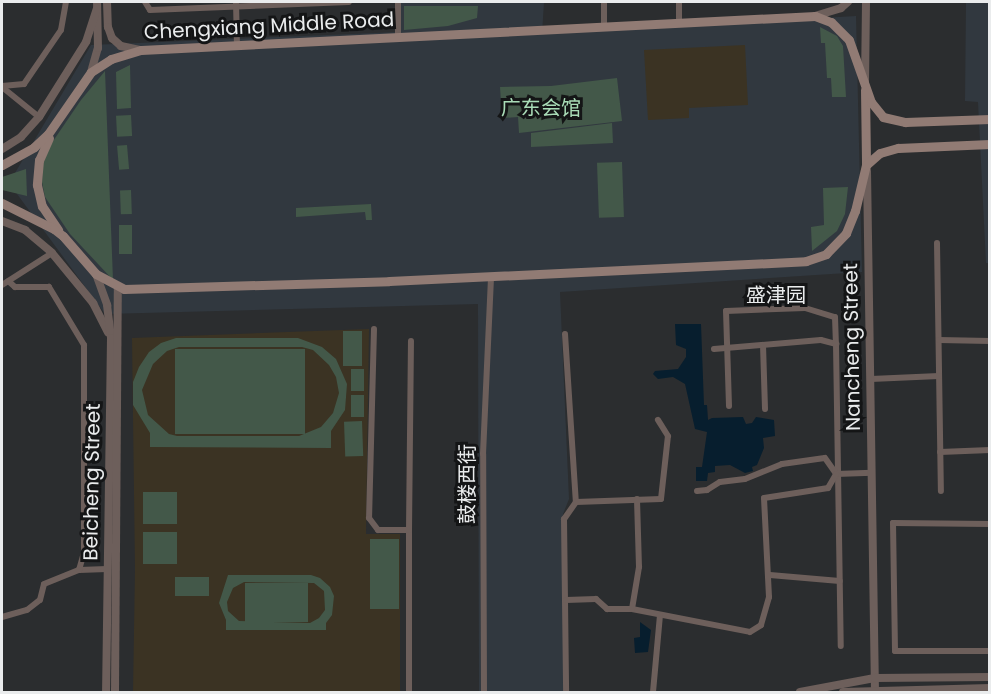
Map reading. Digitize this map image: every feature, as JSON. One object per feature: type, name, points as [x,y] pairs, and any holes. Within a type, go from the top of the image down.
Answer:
[{"type":"main road","name":"Chengxiang Middle Road","points":[[118,288],[96,274],[63,236],[42,206],[37,178],[41,155],[59,120],[90,72],[111,59],[141,50],[814,16]]},
{"type":"main road","points":[[814,16],[831,22],[849,40],[865,87],[877,112],[897,122],[990,119]]},
{"type":"main road","name":"Nancheng Street","points":[[865,87],[866,165]]},
{"type":"main road","name":"Chengxiang Middle Road","points":[[2,165],[42,141],[59,120]]},
{"type":"main road","points":[[118,288],[491,276],[806,261],[817,258],[835,247],[846,233],[855,211],[866,165],[873,157],[889,149],[990,144]]},
{"type":"main road","name":"Chengxiang Middle Road","points":[[2,203],[42,222],[63,236]]},
{"type":"street","points":[[2,86],[24,84],[61,30],[66,2]]},
{"type":"street","points":[[107,2],[108,27],[112,38],[121,46],[141,50]]},
{"type":"street","points":[[146,2],[150,10],[349,2]]},
{"type":"street","points":[[398,2],[398,38]]},
{"type":"street","points":[[604,2],[604,26]]},
{"type":"street","points":[[679,2],[679,23]]},
{"type":"street","points":[[814,16],[842,8],[848,2]]},
{"type":"street","name":"Nancheng Street","points":[[865,87],[866,2]]},
{"type":"street","points":[[90,72],[98,48],[97,5]]},
{"type":"street","points":[[2,148],[21,137],[39,117],[86,42],[97,5]]},
{"type":"street","points":[[236,5],[237,46]]},
{"type":"street","points":[[2,86],[39,117]]},
{"type":"street","name":"Nancheng Street","points":[[866,165],[872,473],[871,691]]},
{"type":"street","points":[[2,221],[25,230],[52,253],[93,303],[111,339]]},
{"type":"street","points":[[937,243],[941,491]]},
{"type":"street","points":[[5,283],[52,253]]},
{"type":"street","name":"Beicheng Street","points":[[96,274],[108,305],[111,339],[106,693]]},
{"type":"street","name":"鼓楼西街","points":[[484,693],[483,454],[491,276]]},
{"type":"street","points":[[5,283],[15,287],[49,287],[84,345],[84,553],[79,570]]},
{"type":"street","name":"Beicheng Street","points":[[115,693],[118,288]]},
{"type":"street","name":"盛津园","points":[[729,406],[726,311],[805,308],[835,317],[836,474],[839,489],[841,646]]},
{"type":"street","points":[[374,329],[369,518],[378,530],[409,530]]},
{"type":"street","points":[[565,334],[576,502],[564,519],[566,693]]},
{"type":"street","points":[[714,349],[821,340],[836,344]]},
{"type":"street","points":[[939,340],[990,340]]},
{"type":"street","points":[[409,693],[411,341]]},
{"type":"street","points":[[763,345],[765,409]]},
{"type":"street","points":[[871,379],[939,376]]},
{"type":"street","points":[[576,502],[661,499],[668,436],[658,420]]},
{"type":"street","points":[[940,452],[990,450]]},
{"type":"street","points":[[697,491],[707,490],[720,482],[745,479],[782,464],[825,458],[836,474]]},
{"type":"street","points":[[836,474],[872,473]]},
{"type":"street","points":[[566,600],[596,599],[608,609],[632,609],[750,632],[761,625],[769,597],[770,575],[764,498],[828,488],[836,474]]},
{"type":"street","points":[[632,609],[639,567],[637,499]]},
{"type":"street","points":[[990,524],[893,523],[895,651],[990,651]]},
{"type":"street","points":[[2,617],[27,610],[40,600],[44,584],[79,570],[107,569]]},
{"type":"street","points":[[770,575],[840,581]]},
{"type":"street","points":[[653,693],[660,615]]},
{"type":"street","points":[[800,693],[871,678],[990,677]]},
{"type":"street","points":[[843,693],[974,690],[990,687]]},
{"type":"shaded area","points":[[400,2],[544,2],[542,34],[856,16],[862,272],[560,292],[569,499],[563,514],[564,692],[479,692],[478,304],[105,314],[9,183],[91,45],[399,32]]},
{"type":"shaded area","points":[[966,2],[989,2],[989,263],[986,263],[978,102],[965,101]]},
{"type":"shaded area","points":[[745,45],[748,105],[689,108],[689,118],[648,120],[644,50]]},
{"type":"shaded area","points":[[369,329],[366,534],[400,534],[400,692],[133,692],[135,569],[132,338]]},
{"type":"green space","points":[[404,6],[478,6],[477,18],[448,26],[404,30]]},
{"type":"green space","points":[[820,27],[837,36],[843,46],[846,97],[832,97],[831,78],[827,78],[825,43],[821,43]]},
{"type":"green space","points":[[130,65],[131,108],[117,109],[116,72]]},
{"type":"green space","points":[[105,71],[113,280],[70,234],[45,197],[42,182],[43,164],[49,147],[81,100]]},
{"type":"green space","name":"广东会馆","points":[[617,78],[622,121],[519,133],[518,117],[502,118],[500,87],[551,86]]},
{"type":"green space","points":[[131,115],[132,136],[117,137],[116,116]]},
{"type":"green space","points":[[612,123],[613,143],[531,147],[531,133]]},
{"type":"green space","points":[[127,145],[129,169],[119,170],[117,146]]},
{"type":"green space","points":[[622,162],[624,217],[599,218],[597,163]]},
{"type":"green space","points":[[26,169],[27,196],[2,190],[2,177]]},
{"type":"green space","points":[[848,187],[845,214],[837,231],[812,251],[811,227],[824,225],[823,188]]},
{"type":"green space","points":[[120,190],[131,190],[132,214],[121,214]]},
{"type":"green space","points":[[371,204],[372,220],[366,220],[365,212],[296,217],[296,208]]},
{"type":"green space","points":[[119,225],[132,225],[132,254],[119,254]]},
{"type":"green space","points":[[343,331],[362,331],[362,366],[343,366]]},
{"type":"green space","points":[[176,338],[298,338],[322,347],[336,359],[347,384],[345,410],[331,431],[331,448],[150,447],[150,433],[133,405],[133,382],[149,352],[161,343]],"holes":[[[179,347],[302,347],[313,350],[329,365],[336,377],[339,393],[333,413],[321,427],[299,436],[177,436],[169,434],[148,415],[142,390],[153,364],[167,351]]]},
{"type":"green space","points":[[175,349],[305,349],[305,434],[175,434]]},
{"type":"green space","points":[[351,369],[364,369],[364,391],[351,391]]},
{"type":"green space","points":[[351,395],[364,395],[364,417],[351,417]]},
{"type":"green space","points":[[362,421],[363,456],[345,457],[344,422]]},
{"type":"green space","points":[[143,492],[177,492],[177,524],[143,524]]},
{"type":"green space","points":[[143,532],[177,532],[177,564],[143,564]]},
{"type":"green space","points":[[370,539],[399,539],[399,609],[370,609]]},
{"type":"green space","points":[[228,575],[311,575],[320,578],[330,587],[334,596],[332,615],[326,623],[326,630],[226,630],[226,620],[219,603]],"holes":[[[244,582],[314,583],[324,591],[325,610],[319,618],[310,623],[239,621],[228,611],[227,602],[233,588]]]},
{"type":"green space","points":[[175,577],[209,577],[209,596],[175,596]]},
{"type":"green space","points":[[245,583],[308,583],[308,622],[245,622]]},
{"type":"water","points":[[675,324],[701,324],[704,405],[707,405],[708,420],[743,417],[746,424],[752,423],[756,417],[774,420],[775,436],[763,438],[764,448],[757,465],[752,467],[753,471],[745,473],[730,465],[715,466],[715,472],[708,473],[707,481],[696,481],[696,467],[702,467],[707,432],[695,429],[685,384],[673,377],[658,379],[653,374],[655,371],[678,369],[686,357],[686,349],[676,345]]},
{"type":"water","points":[[640,622],[651,630],[648,652],[635,653],[634,638],[640,637]]}]
